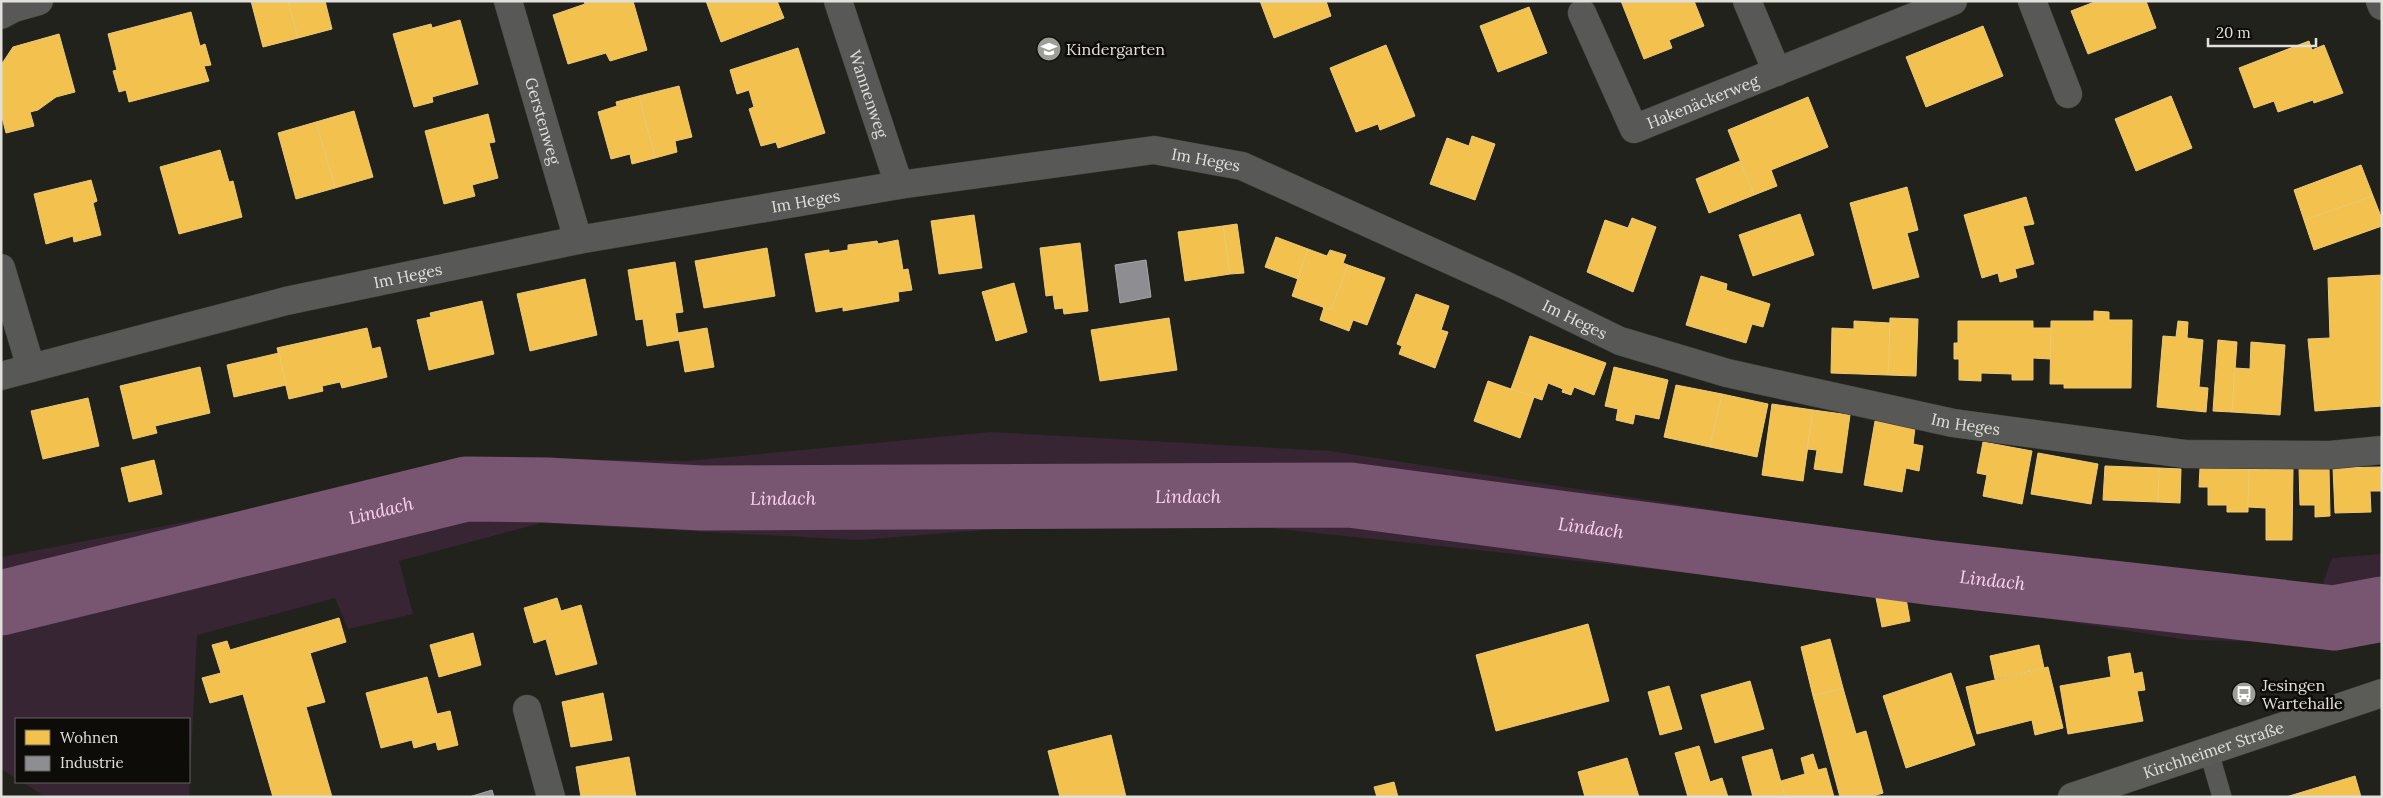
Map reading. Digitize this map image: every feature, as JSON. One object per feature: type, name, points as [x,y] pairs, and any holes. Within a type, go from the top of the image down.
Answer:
[{"type":"main road","name":"Kirchheimer Straße","points":[[2072,797],[2382,693]]},
{"type":"street","points":[[1,15],[14,8],[39,1]]},
{"type":"street","name":"Gerstenweg","points":[[508,1],[578,240]]},
{"type":"street","name":"Wannenweg","points":[[838,1],[899,185]]},
{"type":"street","name":"Hakenäckerweg","points":[[1747,1],[1777,72]]},
{"type":"street","name":"Hakenäckerweg","points":[[1582,13],[1634,129],[1953,1]]},
{"type":"street","points":[[2032,1],[2068,94]]},
{"type":"street","points":[[2380,1],[2382,6]]},
{"type":"street","name":"Im Heges","points":[[1,376],[286,301],[578,240],[899,185],[1154,150],[1218,160],[1242,166],[1507,286],[1620,341],[1727,373],[1953,423],[2185,454],[2330,455],[2382,450]]},
{"type":"street","points":[[1,268],[31,368]]},
{"type":"street","points":[[527,709],[551,797]]},
{"type":"lane","points":[[2209,752],[2222,797]]},
{"type":"shaded area","points":[[991,432],[1330,451],[1832,528],[1821,587],[1159,516],[859,540],[541,523],[399,561],[413,614],[348,629],[335,598],[197,635],[190,777],[190,718],[15,718],[15,777],[1,769],[1,557],[279,504],[490,458],[687,461]]},
{"type":"shaded area","points":[[2382,554],[2382,632],[2345,643],[2188,640],[2017,614],[2028,559],[2319,594],[2332,558]]},
{"type":"shaded area","points":[[24,783],[190,783],[189,797],[46,797]]},
{"type":"building: Wohnen","points":[[251,1],[288,1],[298,38],[263,47]]},
{"type":"building: Wohnen","points":[[288,1],[325,1],[332,29],[298,38]]},
{"type":"building: Wohnen","points":[[584,1],[633,1],[647,50],[610,61],[606,53],[568,64],[553,15],[585,4]]},
{"type":"building: Wohnen","points":[[706,1],[777,1],[784,18],[721,42]]},
{"type":"building: Wohnen","points":[[1260,1],[1326,1],[1331,16],[1274,38]]},
{"type":"building: Wohnen","points":[[1621,1],[1694,1],[1704,26],[1669,40],[1672,48],[1644,59]]},
{"type":"building: Wohnen","points":[[2097,1],[2146,1],[2156,28],[2088,54],[2071,11]]},
{"type":"building: Wohnen","points":[[1529,7],[1547,53],[1498,72],[1480,26]]},
{"type":"building: Wohnen","points":[[191,12],[200,46],[205,44],[211,65],[204,66],[209,81],[129,102],[126,90],[119,92],[113,71],[117,70],[108,34]]},
{"type":"building: Wohnen","points":[[460,20],[478,84],[432,97],[433,102],[414,107],[393,34],[431,24],[432,28]]},
{"type":"building: Wohnen","points":[[1983,26],[2003,76],[1926,107],[1906,57]]},
{"type":"building: Wohnen","points":[[59,34],[75,92],[56,97],[38,110],[30,112],[34,126],[6,133],[1,113],[1,65],[13,47]]},
{"type":"building: Wohnen","points":[[2309,41],[2312,50],[2324,45],[2343,93],[2314,103],[2313,100],[2278,112],[2274,101],[2254,108],[2239,68]]},
{"type":"building: Wohnen","points":[[1386,45],[1415,116],[1380,130],[1378,124],[1356,132],[1330,68]]},
{"type":"building: Wohnen","points":[[798,48],[825,133],[778,148],[776,142],[761,146],[749,109],[754,107],[749,90],[737,94],[730,70]]},
{"type":"building: Wohnen","points":[[679,86],[692,137],[675,141],[677,152],[655,158],[639,96]]},
{"type":"building: Wohnen","points":[[639,96],[655,158],[632,164],[630,154],[611,159],[598,112],[617,106],[616,102]]},
{"type":"building: Wohnen","points":[[2171,96],[2192,148],[2136,171],[2115,119]]},
{"type":"building: Wohnen","points":[[1808,97],[1828,147],[1771,170],[1777,186],[1754,195],[1728,130]]},
{"type":"building: Wohnen","points":[[354,111],[373,177],[335,188],[316,122]]},
{"type":"building: Wohnen","points":[[488,114],[495,142],[489,143],[498,178],[472,185],[475,196],[444,204],[425,131]]},
{"type":"building: Wohnen","points":[[316,122],[335,188],[296,199],[278,133]]},
{"type":"building: Wohnen","points":[[1472,136],[1495,144],[1475,200],[1430,184],[1447,138],[1469,146]]},
{"type":"building: Wohnen","points":[[220,150],[229,182],[233,181],[242,217],[179,234],[160,167]]},
{"type":"building: Wohnen","points":[[1740,161],[1754,195],[1709,213],[1696,179]]},
{"type":"building: Wohnen","points":[[2361,165],[2373,196],[2304,220],[2294,190]]},
{"type":"building: Wohnen","points":[[91,180],[97,201],[93,203],[101,235],[74,242],[73,236],[46,244],[34,194]]},
{"type":"building: Wohnen","points":[[1907,187],[1918,230],[1907,233],[1919,277],[1873,289],[1850,203]]},
{"type":"building: Wohnen","points":[[2373,196],[2382,219],[2382,226],[2314,250],[2304,220]]},
{"type":"building: Wohnen","points":[[2026,197],[2034,224],[2023,226],[2034,264],[2015,269],[2017,277],[2000,282],[1998,273],[1982,278],[1964,215]]},
{"type":"building: Wohnen","points":[[1800,214],[1814,255],[1753,276],[1739,235]]},
{"type":"building: Wohnen","points":[[974,215],[982,268],[939,274],[931,221]]},
{"type":"building: Wohnen","points":[[1632,218],[1656,227],[1633,292],[1587,272],[1605,220],[1628,228]]},
{"type":"building: Wohnen","points":[[1237,224],[1244,273],[1230,274],[1223,226]]},
{"type":"building: Wohnen","points":[[1223,226],[1230,274],[1185,281],[1178,232]]},
{"type":"building: Wohnen","points":[[1276,237],[1308,249],[1298,279],[1265,267]]},
{"type":"building: Wohnen","points":[[898,240],[903,270],[908,269],[912,290],[898,292],[899,301],[843,311],[843,307],[816,312],[805,254],[829,250],[829,253],[848,250],[848,245],[877,241],[878,244]]},
{"type":"building: Wohnen","points":[[1080,243],[1088,311],[1064,314],[1063,308],[1055,309],[1053,295],[1046,296],[1040,248]]},
{"type":"building: Wohnen","points":[[767,248],[775,296],[704,308],[695,261]]},
{"type":"building: Wohnen","points":[[1308,249],[1327,256],[1330,250],[1346,255],[1343,263],[1348,265],[1331,310],[1292,296]]},
{"type":"building: Wohnen","points":[[675,262],[683,312],[675,313],[679,340],[647,346],[643,319],[636,320],[628,270]]},
{"type":"building: Wohnen","points":[[1348,265],[1385,278],[1367,325],[1353,320],[1349,331],[1320,320],[1324,307],[1331,310]]},
{"type":"building: Wohnen","points":[[2382,275],[2382,406],[2315,411],[2308,339],[2330,338],[2328,278]]},
{"type":"building: Wohnen","points":[[1701,276],[1727,284],[1726,290],[1770,304],[1763,327],[1752,324],[1746,343],[1686,325]]},
{"type":"building: Wohnen","points":[[585,279],[597,335],[530,351],[517,294]]},
{"type":"building: Wohnen","points":[[1014,283],[1027,332],[996,341],[982,292]]},
{"type":"building: Wohnen","points":[[1416,294],[1449,306],[1441,330],[1448,332],[1435,368],[1399,354],[1402,346],[1397,344]]},
{"type":"building: Wohnen","points":[[482,301],[494,354],[429,370],[417,320],[431,317],[430,313]]},
{"type":"building: Wohnen","points":[[2094,311],[2109,312],[2109,320],[2132,320],[2131,388],[2064,388],[2064,384],[2050,384],[2051,321],[2094,321]]},
{"type":"building: Wohnen","points":[[1169,318],[1177,370],[1100,381],[1091,330]]},
{"type":"building: Wohnen","points":[[1890,318],[1918,319],[1916,376],[1888,375]]},
{"type":"building: Wohnen","points":[[1854,321],[1890,323],[1888,375],[1831,373],[1832,328],[1854,329]]},
{"type":"building: Wohnen","points":[[1958,321],[2033,321],[2033,328],[2051,328],[2050,359],[2033,358],[2033,380],[2012,380],[2012,374],[1981,373],[1981,381],[1959,380],[1959,359],[1954,359],[1954,343],[1958,343]]},
{"type":"building: Wohnen","points":[[2178,321],[2188,322],[2187,338],[2203,340],[2199,387],[2208,388],[2206,412],[2157,407],[2163,336],[2176,337]]},
{"type":"building: Wohnen","points":[[367,328],[372,349],[380,347],[387,377],[342,388],[340,382],[322,386],[323,391],[289,399],[277,348]]},
{"type":"building: Wohnen","points":[[707,328],[714,367],[685,372],[678,333]]},
{"type":"building: Wohnen","points":[[1530,336],[1606,363],[1594,395],[1574,387],[1571,395],[1562,392],[1563,389],[1548,383],[1542,400],[1511,389]]},
{"type":"building: Wohnen","points":[[2218,340],[2237,342],[2232,412],[2213,411]]},
{"type":"building: Wohnen","points":[[2251,342],[2285,345],[2280,415],[2232,412],[2235,368],[2250,369]]},
{"type":"building: Wohnen","points":[[279,353],[286,385],[234,397],[227,365]]},
{"type":"building: Wohnen","points":[[200,367],[210,413],[155,426],[157,433],[133,439],[120,386]]},
{"type":"building: Wohnen","points":[[1614,367],[1668,380],[1659,419],[1635,414],[1633,424],[1616,420],[1618,409],[1605,406]]},
{"type":"building: Wohnen","points":[[1488,381],[1534,397],[1520,438],[1474,421]]},
{"type":"building: Wohnen","points":[[1676,385],[1722,394],[1710,447],[1664,437]]},
{"type":"building: Wohnen","points":[[1722,394],[1768,404],[1757,457],[1710,447]]},
{"type":"building: Wohnen","points":[[88,398],[99,446],[43,459],[31,411]]},
{"type":"building: Wohnen","points":[[1772,404],[1813,410],[1803,481],[1762,475]]},
{"type":"building: Wohnen","points":[[1813,410],[1850,415],[1842,473],[1814,469],[1817,450],[1807,449]]},
{"type":"building: Wohnen","points":[[1875,421],[1915,428],[1913,444],[1923,446],[1919,471],[1906,468],[1902,492],[1864,485]]},
{"type":"building: Wohnen","points":[[1983,442],[2032,451],[2022,504],[1983,496],[1987,475],[1977,473]]},
{"type":"building: Wohnen","points":[[2038,453],[2098,464],[2091,504],[2031,494]]},
{"type":"building: Wohnen","points":[[154,460],[162,494],[129,502],[121,468]]},
{"type":"building: Wohnen","points":[[2105,466],[2159,468],[2158,502],[2103,500]]},
{"type":"building: Wohnen","points":[[2329,467],[2330,516],[2315,517],[2315,505],[2300,505],[2299,468]]},
{"type":"building: Wohnen","points":[[2382,467],[2382,491],[2370,491],[2371,512],[2335,513],[2333,468]]},
{"type":"building: Wohnen","points":[[2159,468],[2181,469],[2180,503],[2158,502]]},
{"type":"building: Wohnen","points":[[2200,468],[2249,469],[2248,512],[2227,512],[2227,505],[2208,505],[2208,487],[2199,487]]},
{"type":"building: Wohnen","points":[[2249,469],[2293,469],[2292,540],[2266,540],[2266,508],[2248,507]]},
{"type":"building: Wohnen","points":[[1904,587],[1910,621],[1882,627],[1875,593]]},
{"type":"building: Wohnen","points":[[557,598],[561,611],[581,605],[597,664],[556,675],[546,639],[534,643],[524,608]]},
{"type":"building: Wohnen","points":[[339,618],[346,642],[310,653],[325,702],[306,707],[332,797],[273,797],[243,694],[210,703],[202,678],[221,673],[212,645],[227,641],[230,650]]},
{"type":"building: Wohnen","points":[[1588,624],[1609,701],[1496,731],[1476,655]]},
{"type":"building: Wohnen","points":[[473,633],[481,665],[439,677],[430,645]]},
{"type":"building: Wohnen","points":[[1830,639],[1843,688],[1813,696],[1801,647]]},
{"type":"building: Wohnen","points":[[2039,645],[2044,668],[1995,679],[1990,656]]},
{"type":"building: Wohnen","points":[[2130,653],[2134,674],[2142,672],[2145,690],[2137,691],[2143,721],[2068,734],[2060,686],[2111,677],[2108,657]]},
{"type":"building: Wohnen","points":[[2048,667],[2063,728],[2035,735],[2032,720],[1977,734],[1966,687]]},
{"type":"building: Wohnen","points":[[1951,673],[1975,745],[1906,768],[1883,696]]},
{"type":"building: Wohnen","points":[[427,677],[437,714],[450,711],[458,745],[438,750],[436,742],[414,748],[412,740],[381,748],[366,693]]},
{"type":"building: Wohnen","points":[[1750,681],[1764,729],[1715,743],[1701,695]]},
{"type":"building: Wohnen","points":[[1669,686],[1682,729],[1660,735],[1648,692]]},
{"type":"building: Wohnen","points":[[1843,688],[1856,734],[1866,731],[1883,793],[1870,797],[1840,797],[1813,696]]},
{"type":"building: Wohnen","points":[[603,693],[612,740],[571,747],[562,702]]},
{"type":"building: Wohnen","points":[[1111,735],[1126,797],[1060,797],[1048,751]]},
{"type":"building: Wohnen","points":[[1699,746],[1710,782],[1722,778],[1728,797],[1688,797],[1675,753]]},
{"type":"building: Wohnen","points":[[1772,749],[1785,797],[1753,797],[1742,757]]},
{"type":"building: Wohnen","points":[[1813,754],[1818,770],[1826,768],[1834,797],[1785,797],[1781,781],[1805,774],[1801,758]]},
{"type":"building: Wohnen","points":[[629,757],[636,797],[581,797],[576,767]]},
{"type":"building: Wohnen","points":[[1627,758],[1639,797],[1585,797],[1578,772]]},
{"type":"building: Wohnen","points":[[2355,776],[2361,797],[2286,797]]},
{"type":"building: Wohnen","points":[[1394,782],[1398,797],[1377,797],[1374,787]]},
{"type":"building: Industrie","points":[[1146,260],[1151,297],[1120,303],[1115,265]]},
{"type":"building: Industrie","points":[[492,790],[494,797],[469,797]]},
{"type":"waterway","name":"Lindach","points":[[1,603],[466,489],[547,490],[702,498],[1350,495],[1934,573],[2334,618],[2382,609]]},
{"type":"place","name":"Kindergarten","points":[[1049,49]]},
{"type":"place","name":"Jesingen Wartehalle","points":[[2244,694]]}]
